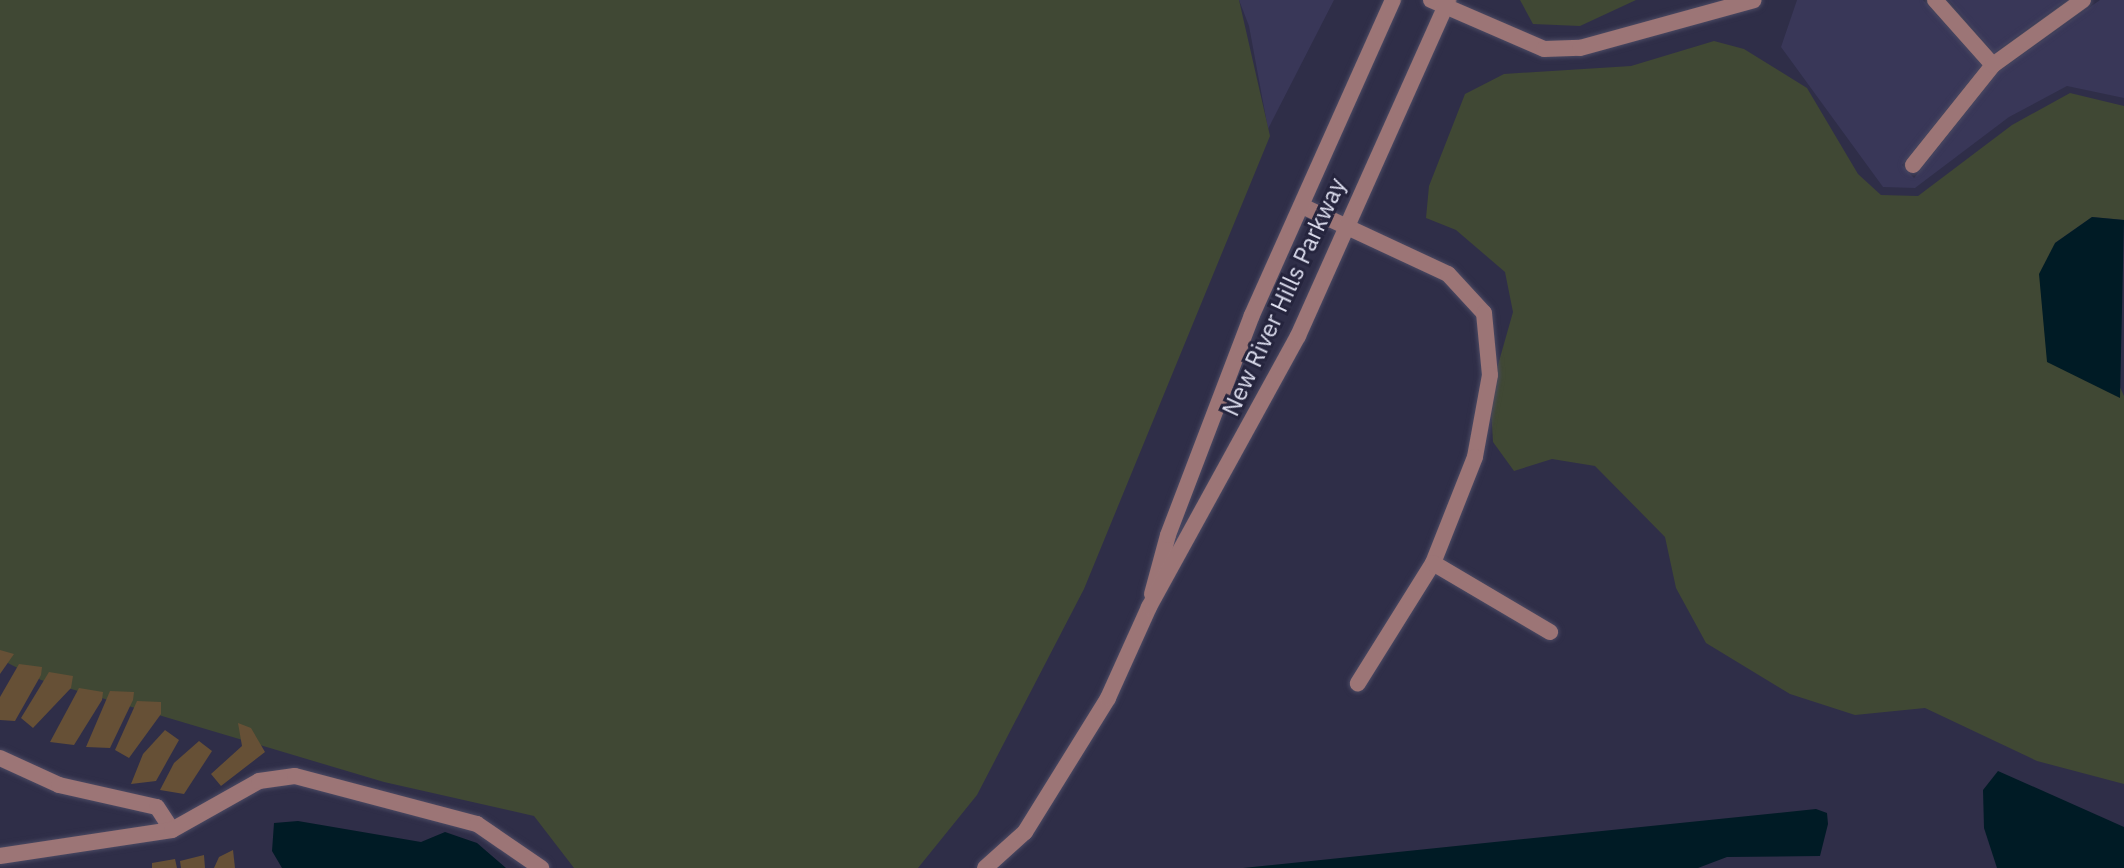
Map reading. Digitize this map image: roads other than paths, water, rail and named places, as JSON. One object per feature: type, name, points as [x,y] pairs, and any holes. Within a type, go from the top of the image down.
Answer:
[{"type":"street","name":"New River Hills Parkway","points":[[1149,607],[1212,417],[1393,0]]},
{"type":"street","points":[[1441,2],[1544,49],[1580,48],[1754,0]]},
{"type":"street","points":[[1935,0],[1993,65]]},
{"type":"street","points":[[1913,165],[1993,65],[2083,0]]},
{"type":"street","name":"New River Hills Parkway","points":[[985,868],[1025,832],[1075,760],[1149,607],[1298,336],[1441,2]]},
{"type":"street","points":[[1302,206],[1448,274],[1484,313],[1490,375],[1475,457],[1433,563],[1358,683]]},
{"type":"street","points":[[1433,563],[1550,632]]},
{"type":"street","points":[[0,758],[59,785],[157,807],[172,830]]},
{"type":"street","points":[[0,856],[172,830],[259,781],[295,776],[477,824],[541,868]]},
{"type":"water","points":[[2092,217],[2124,220],[2120,398],[2047,362],[2039,274],[2055,243]]},
{"type":"water","points":[[1998,771],[2124,827],[2124,868],[1997,868],[1984,828],[1983,790]]},
{"type":"water","points":[[1816,809],[1827,813],[1828,824],[1820,856],[1727,857],[1698,868],[1243,868]]},
{"type":"water","points":[[298,821],[421,842],[445,832],[477,843],[506,868],[282,868],[272,851],[274,823]]}]
